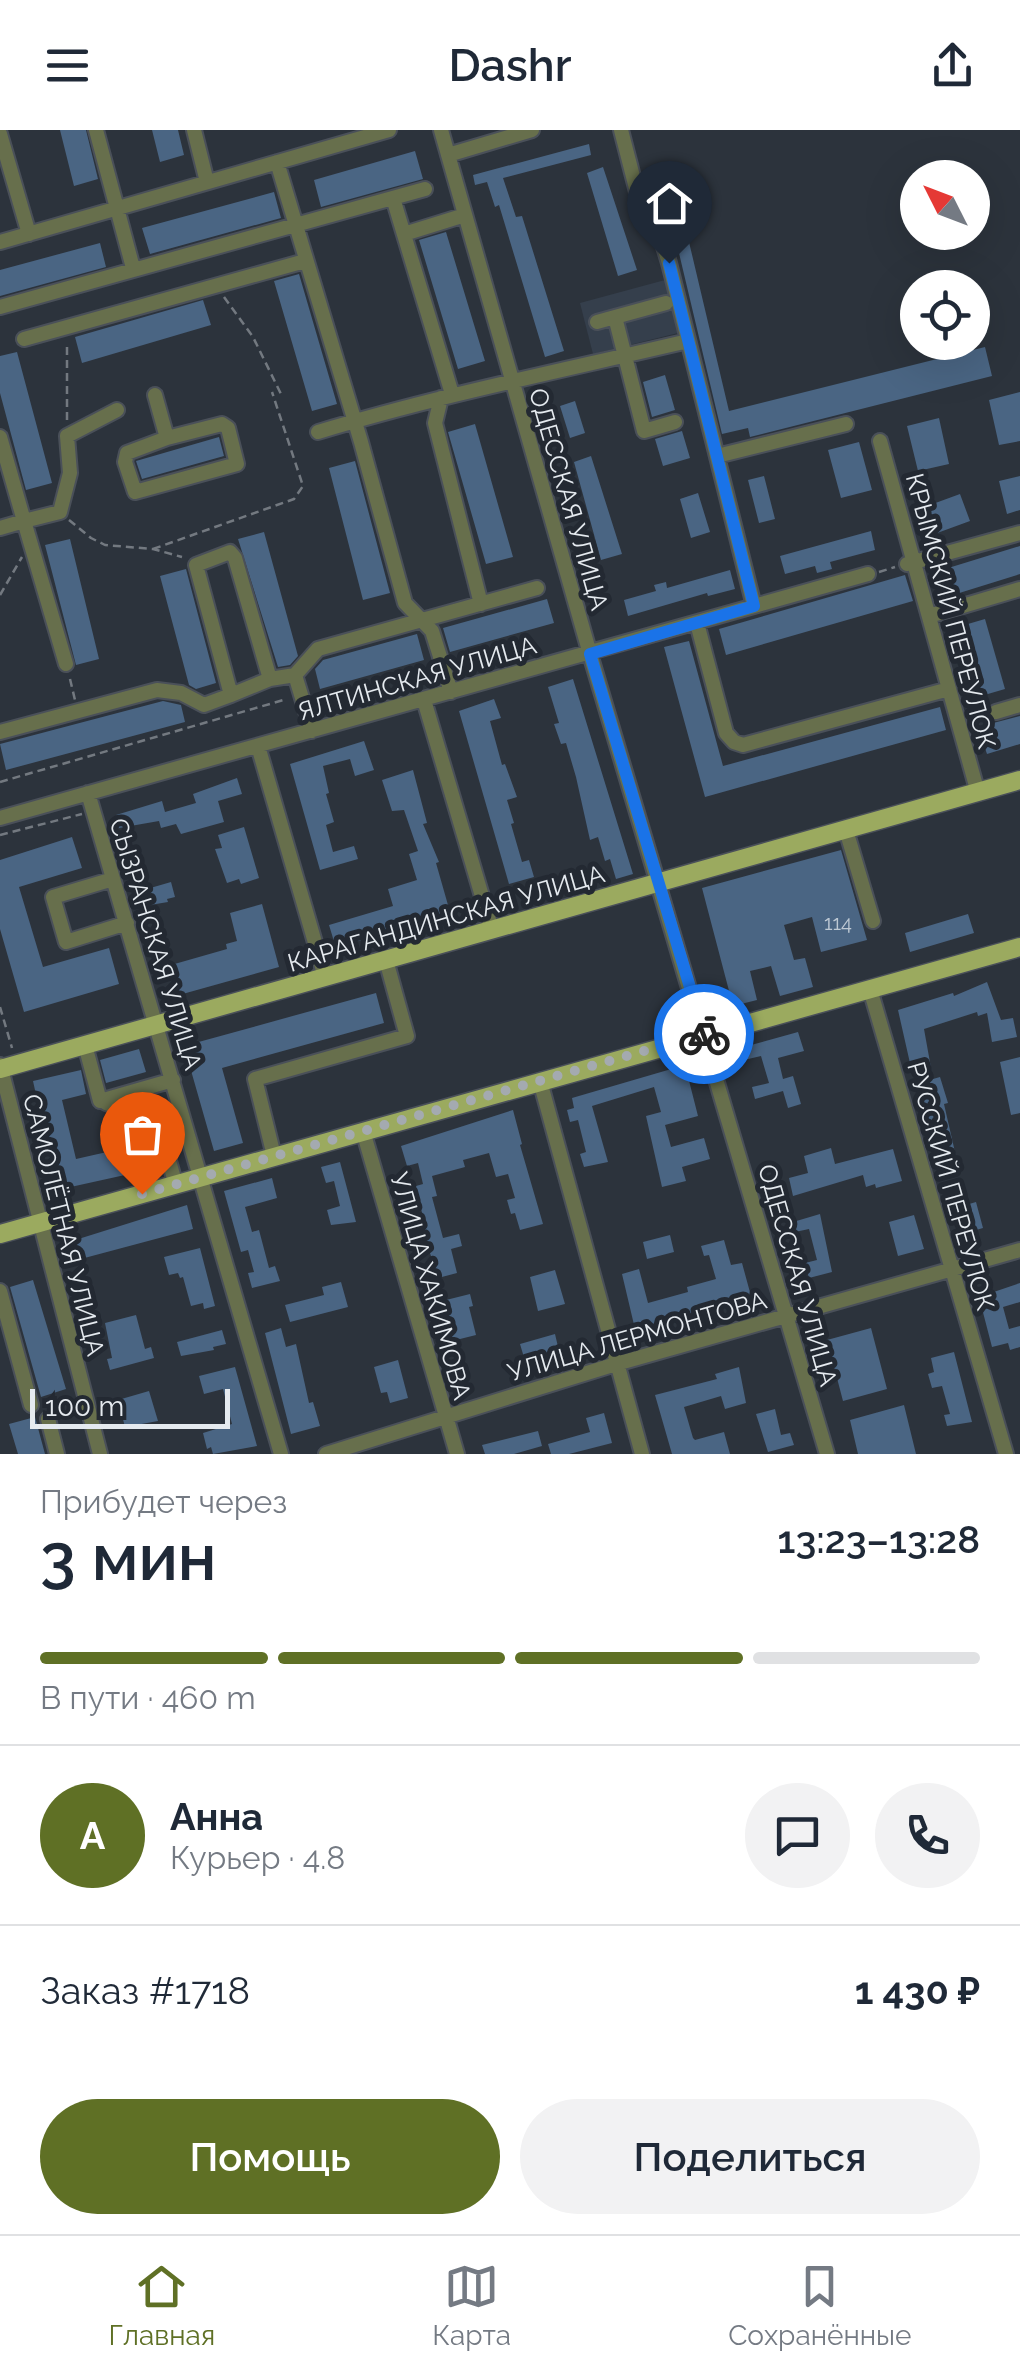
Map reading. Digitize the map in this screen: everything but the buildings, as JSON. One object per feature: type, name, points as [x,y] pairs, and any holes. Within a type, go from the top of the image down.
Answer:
[{"type":"main road","name":"КАРАГАНДИНСКАЯ УЛИЦА","points":[[4,1067],[1020,780]]},
{"type":"main road","points":[[0,1234],[1020,947]]},
{"type":"street","points":[[96,130],[133,268]]},
{"type":"street","points":[[194,130],[207,182]]},
{"type":"street","points":[[0,242],[388,130]]},
{"type":"street","name":"ОДЕССКАЯ УЛИЦА","points":[[441,130],[590,654],[828,1454]]},
{"type":"street","points":[[448,155],[532,130]]},
{"type":"street","points":[[620,130],[637,192]]},
{"type":"street","points":[[0,134],[29,234]]},
{"type":"street","points":[[277,162],[405,604],[432,631],[451,692]]},
{"type":"street","points":[[0,306],[425,189]]},
{"type":"street","points":[[392,198],[447,396],[435,423],[481,604]]},
{"type":"street","points":[[653,212],[754,606]]},
{"type":"street","points":[[404,234],[465,216]]},
{"type":"street","points":[[24,339],[305,262]]},
{"type":"street","points":[[597,322],[666,303]]},
{"type":"street","points":[[615,317],[644,431],[675,422]]},
{"type":"street","points":[[318,432],[447,396],[688,341]]},
{"type":"street","points":[[155,395],[167,438]]},
{"type":"street","points":[[0,528],[60,512],[70,473],[67,436],[118,410]]},
{"type":"street","points":[[222,424],[228,428],[236,464],[135,492],[125,462],[127,453],[167,438],[222,424]]},
{"type":"street","points":[[717,456],[846,424]]},
{"type":"street","points":[[0,437],[66,664]]},
{"type":"street","name":"КРЫМСКИЙ ПЕРЕУЛОК","points":[[880,440],[910,563],[929,616],[978,792]]},
{"type":"street","points":[[910,563],[1020,533]]},
{"type":"street","points":[[230,695],[196,571],[198,562],[234,554],[270,679]]},
{"type":"street","name":"ЯЛТИНСКАЯ УЛИЦА","points":[[0,818],[868,574]]},
{"type":"street","points":[[0,732],[157,690],[181,693],[204,705],[270,679],[295,676],[318,649],[537,588]]},
{"type":"street","points":[[929,616],[1020,589]]},
{"type":"street","points":[[697,623],[726,733],[743,746],[949,689]]},
{"type":"street","points":[[295,676],[312,731]]},
{"type":"street","points":[[424,700],[492,930]]},
{"type":"street","points":[[996,712],[1020,706]]},
{"type":"street","points":[[258,746],[325,977]]},
{"type":"street","name":"СЫЗРАНСКАЯ УЛИЦА","points":[[88,793],[281,1454]]},
{"type":"street","points":[[846,830],[872,921]]},
{"type":"street","points":[[114,878],[53,896],[66,942],[127,923]]},
{"type":"street","points":[[274,1156],[254,1079],[407,1036],[386,960]]},
{"type":"street","name":"РУССКИЙ ПЕРЕУЛОК","points":[[870,988],[1006,1454]]},
{"type":"street","points":[[85,1045],[100,1101],[174,1080]]},
{"type":"street","name":"САМОЛЁТНАЯ УЛИЦА","points":[[4,1067],[100,1454]]},
{"type":"street","points":[[540,1081],[642,1454]]},
{"type":"street","points":[[106,1103],[157,1120],[176,1185]]},
{"type":"street","name":"УЛИЦА ХАКИМОВА","points":[[362,1131],[457,1454]]},
{"type":"street","name":"УЛИЦА ЛЕРМОНТОВА","points":[[326,1454],[616,1364],[1020,1250]]},
{"type":"street","points":[[0,1291],[30,1405]]},
{"type":"street","points":[[48,1418],[58,1454]]},
{"type":"path","points":[[216,286],[254,337],[281,394]]},
{"type":"path","points":[[67,327],[67,436]]},
{"type":"path","points":[[153,550],[300,494],[303,486],[272,392]]},
{"type":"path","points":[[60,512],[105,545],[153,550],[198,562]]},
{"type":"path","points":[[0,595],[30,542]]},
{"type":"path","points":[[868,574],[910,563]]},
{"type":"path","points":[[66,664],[78,711]]},
{"type":"path","points":[[0,782],[301,695]]},
{"type":"path","points":[[0,836],[93,810]]},
{"type":"path","points":[[0,1008],[4,1067]]},
{"type":"shaded area","points":[[665,280],[678,333],[593,354],[580,303]]},
{"type":"way so far","points":[[142,1194],[704,1034]]},
{"type":"route","points":[[669,263],[754,606],[590,654],[704,1034]]}]
